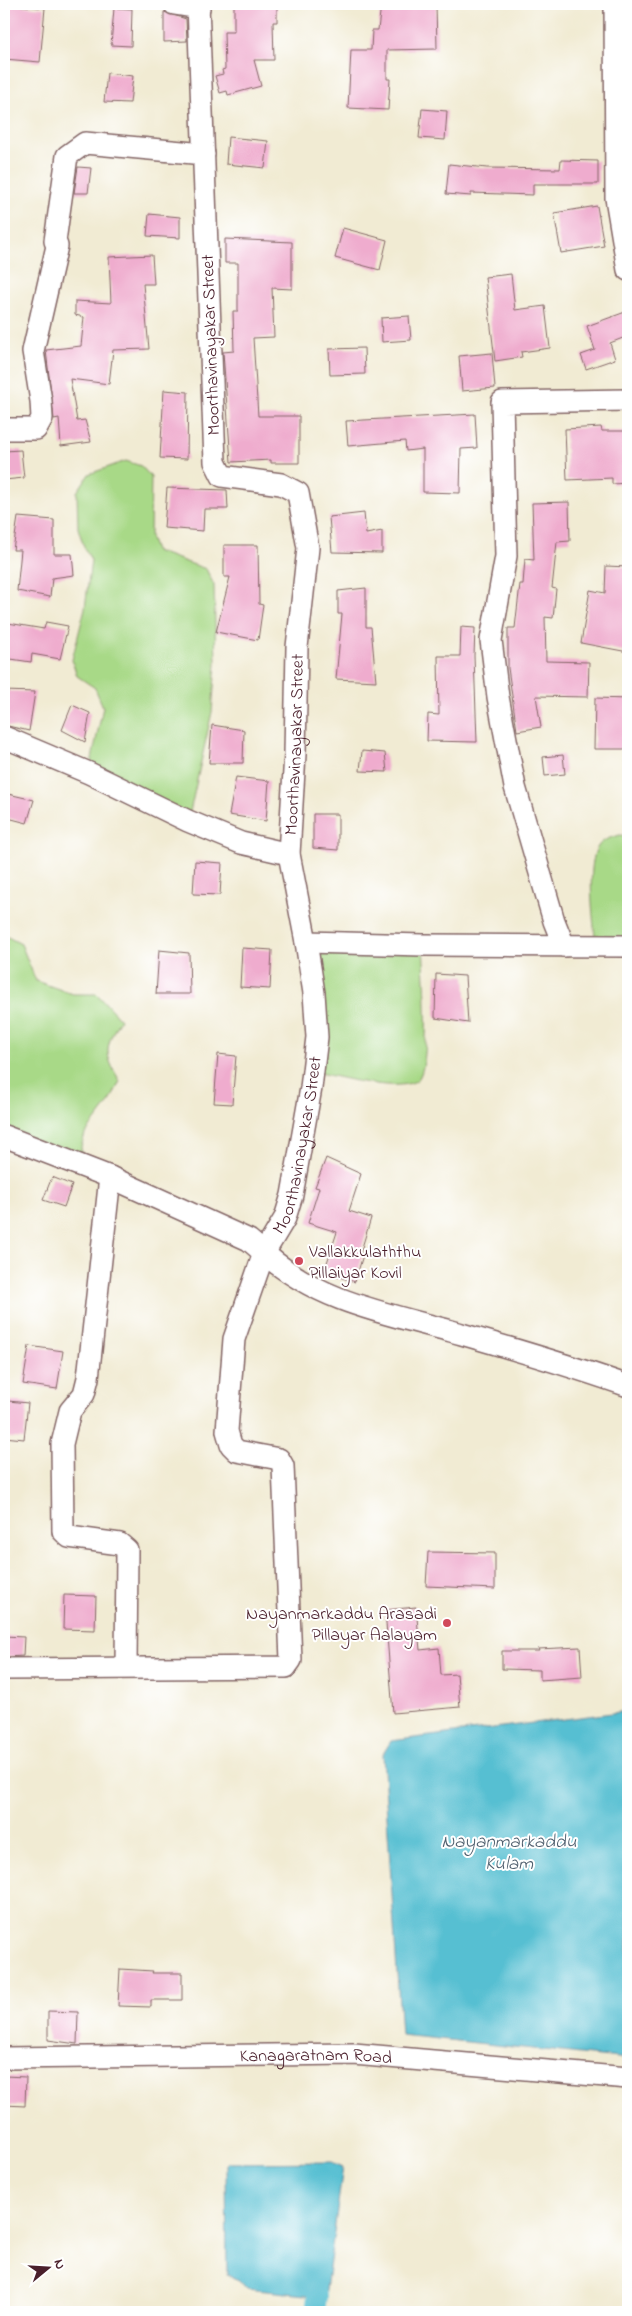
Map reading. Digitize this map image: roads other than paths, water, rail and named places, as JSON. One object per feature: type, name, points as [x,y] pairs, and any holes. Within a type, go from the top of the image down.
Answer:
[{"type":"street","points":[[174,4],[199,6]]},
{"type":"street","points":[[615,4],[616,198],[628,270]]},
{"type":"street","name":"Moorthavinayakar Street","points":[[4,1136],[110,1177],[249,1240],[264,1253],[285,1218],[292,1195],[312,1088],[317,1037],[314,993],[289,854],[295,754],[297,647],[308,548],[298,493],[282,484],[222,476],[215,462],[199,6]]},
{"type":"street","points":[[4,429],[36,429],[42,418],[33,351],[57,246],[55,242],[67,156],[85,144],[204,154]]},
{"type":"street","points":[[564,946],[554,921],[514,787],[498,696],[491,640],[506,556],[502,402],[628,400]]},
{"type":"street","points":[[4,737],[89,773],[188,821],[241,843],[289,854]]},
{"type":"street","points":[[306,942],[628,946]]},
{"type":"street","points":[[110,1177],[88,1378],[84,1394],[70,1411],[62,1444],[63,1531],[68,1537],[120,1544],[128,1550],[126,1667]]},
{"type":"street","points":[[4,1669],[286,1667],[291,1660],[283,1466],[279,1459],[237,1450],[231,1445],[226,1431],[234,1339],[264,1253],[295,1278],[347,1303],[580,1368],[628,1386]]},
{"type":"street","name":"Kanagaratnam Road","points":[[4,2058],[354,2054],[628,2078]]},
{"type":"water","name":"Nayanmarkaddu Kulam","points":[[628,1711],[628,2059],[401,2035],[383,1754],[391,1741]]},
{"type":"water","points":[[332,2162],[343,2167],[325,2297],[247,2289],[239,2280],[227,2275],[226,2163]]},
{"type":"waterway","points":[[315,2312],[317,2296]]},
{"type":"place","name":"Vallakkulaththu Pillaiyar Kovil","points":[[299,1261]]},
{"type":"place","name":"Nayanmarkaddu Arasadi Pillayar Aalayam","points":[[447,1623]]}]
